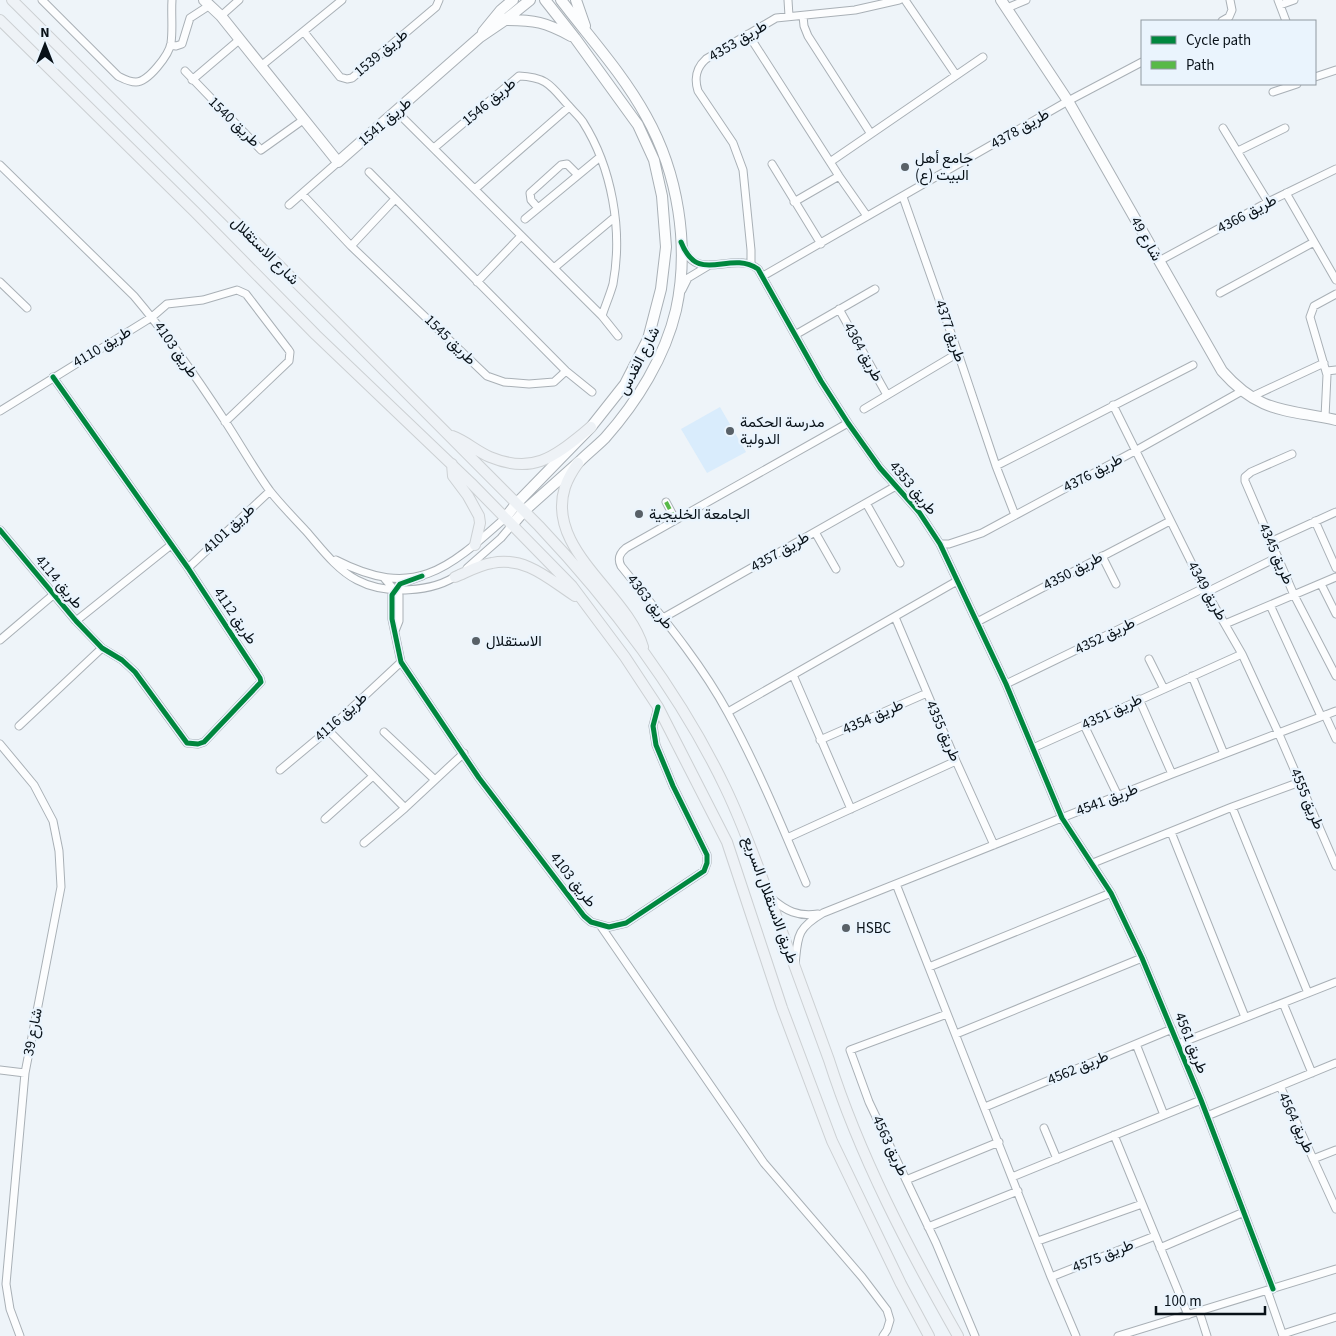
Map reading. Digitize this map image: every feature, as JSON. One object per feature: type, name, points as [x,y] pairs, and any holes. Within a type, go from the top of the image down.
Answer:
[{"type":"main road","name":"شارع الاستقلال","points":[[12,0],[520,508]]},
{"type":"main road","points":[[501,10],[504,0]]},
{"type":"main road","name":"طريق 1541","points":[[480,37],[501,10],[512,0]]},
{"type":"main road","name":"طريق 1541","points":[[338,162],[480,37],[530,0]]},
{"type":"main road","name":"شارع القدس","points":[[509,522],[591,427],[625,384],[648,339],[662,289],[666,247],[662,196],[654,160],[638,125],[545,0]]},
{"type":"main road","name":"شارع القدس","points":[[520,508],[578,463],[605,438],[640,393],[664,346],[676,311],[682,259],[682,242],[675,194],[665,156],[647,117],[628,85],[561,0]]},
{"type":"main road","points":[[576,0],[590,36]]},
{"type":"main road","points":[[207,2],[221,16],[302,120],[338,162]]},
{"type":"main road","name":"شارع 49","points":[[1004,4],[1068,100],[1216,364],[1246,394],[1280,410],[1336,420]]},
{"type":"main road","name":"شارع الاستقلال","points":[[0,20],[316,335],[452,464],[509,522]]},
{"type":"main road","points":[[505,20],[536,21],[547,24],[575,38]]},
{"type":"main road","points":[[446,433],[461,439],[476,450],[491,457],[508,463],[529,464],[547,460],[591,427]]},
{"type":"main road","points":[[578,463],[565,487],[562,504],[561,513],[566,531],[576,548],[622,609],[640,637],[646,655]]},
{"type":"main road","points":[[452,464],[453,476],[468,496],[479,516],[480,523],[475,545]]},
{"type":"main road","name":"طريق الاستقلال السريع","points":[[520,508],[570,560],[646,655],[675,698],[725,786],[745,830],[841,1098],[888,1205],[958,1336]]},
{"type":"main road","name":"طريق الاستقلال السريع","points":[[509,522],[585,602],[658,707],[727,842],[782,1008],[832,1141],[896,1276],[929,1336]]},
{"type":"main road","points":[[456,577],[490,563],[522,564],[547,576],[585,602]]},
{"type":"street","points":[[42,0],[118,76],[128,81],[138,82],[147,78],[171,45],[172,0]]},
{"type":"street","points":[[221,16],[239,0]]},
{"type":"street","points":[[261,66],[342,0]]},
{"type":"street","name":"طريق 1539","points":[[304,32],[340,77],[352,78],[436,7],[439,0]]},
{"type":"street","points":[[788,0],[789,16]]},
{"type":"street","name":"طريق 4353","points":[[899,0],[865,9],[789,16],[770,21],[702,63],[696,74],[696,83],[698,91],[733,143],[744,170],[751,264],[763,276],[821,381],[848,422],[880,468],[919,512],[940,544],[1006,684],[1062,818]]},
{"type":"street","points":[[905,0],[956,75]]},
{"type":"street","points":[[1004,4],[1026,0]]},
{"type":"street","points":[[1224,20],[1229,17],[1232,10],[1230,0]]},
{"type":"street","points":[[1286,20],[1279,2],[1294,0]]},
{"type":"street","points":[[171,45],[182,44],[190,18],[207,2]]},
{"type":"street","points":[[803,16],[808,36],[871,134]]},
{"type":"street","points":[[748,34],[839,176],[868,216]]},
{"type":"street","points":[[192,80],[239,40]]},
{"type":"street","points":[[830,162],[983,57]]},
{"type":"street","name":"طريق 4378","points":[[763,276],[903,197],[1068,100],[1141,63]]},
{"type":"street","points":[[1316,78],[1336,70]]},
{"type":"street","name":"طريق 1540","points":[[184,71],[261,150],[302,120]]},
{"type":"street","name":"طريق 1546","points":[[434,148],[519,76],[533,76],[549,83],[582,122],[600,157],[609,186],[615,217],[616,250],[612,284],[602,316]]},
{"type":"street","points":[[1273,92],[1294,85]]},
{"type":"street","points":[[474,189],[569,107]]},
{"type":"street","points":[[397,112],[602,316],[618,336]]},
{"type":"street","points":[[1223,128],[1268,202]]},
{"type":"street","points":[[1238,151],[1285,128]]},
{"type":"street","points":[[525,219],[600,157]]},
{"type":"street","name":"طريق 1541","points":[[288,205],[338,162]]},
{"type":"street","points":[[538,208],[531,200],[530,193],[561,165],[567,164],[578,175]]},
{"type":"street","points":[[772,164],[820,244]]},
{"type":"street","name":"طريق 4103","points":[[0,165],[134,296],[152,317],[270,490],[337,566],[357,580],[377,588],[395,590],[426,588],[456,577],[476,561],[509,522]]},
{"type":"street","name":"طريق 4366","points":[[1159,261],[1268,202],[1336,169]]},
{"type":"street","points":[[369,172],[566,371],[592,392]]},
{"type":"street","points":[[794,202],[839,176]]},
{"type":"street","points":[[1286,193],[1336,280]]},
{"type":"street","name":"طريق 1545","points":[[302,194],[351,246],[488,376],[504,382],[529,384],[554,382],[566,371]]},
{"type":"street","name":"طريق 4377","points":[[903,197],[996,466],[1015,515]]},
{"type":"street","points":[[351,246],[395,199]]},
{"type":"street","points":[[554,268],[615,217]]},
{"type":"street","points":[[477,282],[521,236]]},
{"type":"street","points":[[682,242],[690,259],[696,263],[708,266],[737,263],[751,264]]},
{"type":"street","points":[[1220,294],[1314,242]]},
{"type":"street","points":[[676,311],[688,278],[708,266]]},
{"type":"street","points":[[0,282],[27,308]]},
{"type":"street","name":"طريق 4364","points":[[795,335],[876,289]]},
{"type":"street","name":"طريق 4110","points":[[0,411],[152,317],[167,304],[202,300],[237,290],[246,294],[288,349],[290,356],[289,361],[225,422]]},
{"type":"street","points":[[1325,418],[1327,371],[1310,317],[1314,306],[1336,294]]},
{"type":"street","name":"طريق 4364","points":[[839,309],[886,395]]},
{"type":"street","name":"طريق 4364","points":[[864,409],[958,353]]},
{"type":"street","name":"طريق 4376","points":[[940,544],[949,544],[982,533],[1246,394],[1324,363]]},
{"type":"street","points":[[996,466],[1194,365]]},
{"type":"street","points":[[1327,371],[1336,370]]},
{"type":"street","name":"طريق 4112","points":[[53,377],[188,568],[261,680],[260,684],[204,742],[198,744],[187,743],[131,668],[117,656],[102,648]]},
{"type":"street","name":"طريق 4349","points":[[1113,406],[1205,590],[1242,654],[1278,732]]},
{"type":"street","name":"طريق 4363","points":[[806,883],[767,792],[728,712],[690,653],[621,566],[618,559],[620,553],[626,548],[848,422]]},
{"type":"street","name":"طريق 4345","points":[[1292,454],[1251,472],[1245,478],[1246,485],[1294,595],[1336,676]]},
{"type":"street","name":"طريق 4357","points":[[663,618],[896,486]]},
{"type":"street","name":"طريق 4101","points":[[188,568],[270,490]]},
{"type":"street","points":[[666,502],[675,519]]},
{"type":"street","points":[[866,503],[900,563]]},
{"type":"street","points":[[1270,542],[1336,512]]},
{"type":"street","name":"طريق 4350","points":[[977,622],[1170,521]]},
{"type":"street","points":[[1315,521],[1336,568]]},
{"type":"street","name":"طريق 4103","points":[[328,556],[355,569],[384,578],[422,576],[438,571],[450,564],[509,522]]},
{"type":"street","name":"طريق 4114","points":[[0,530],[53,595],[102,648]]},
{"type":"street","points":[[815,532],[836,568]]},
{"type":"street","name":"طريق 4114","points":[[76,621],[171,544]]},
{"type":"street","points":[[1102,556],[1116,584]]},
{"type":"street","name":"طريق 4352","points":[[1006,684],[1278,557]]},
{"type":"street","points":[[384,578],[395,590],[400,584],[422,576]]},
{"type":"street","points":[[1225,624],[1336,577]]},
{"type":"street","points":[[728,712],[958,581]]},
{"type":"street","points":[[1321,584],[1336,614]]},
{"type":"street","name":"طريق 4103","points":[[395,590],[399,595],[399,620],[395,632],[396,646],[401,662],[464,753],[479,778],[584,916],[600,926],[609,927],[626,923],[704,871],[707,863],[708,854],[656,745],[653,726],[658,707]]},
{"type":"street","name":"طريق 4114","points":[[0,640],[53,595]]},
{"type":"street","points":[[1270,604],[1323,716],[1336,739]]},
{"type":"street","name":"طريق 4355","points":[[895,617],[994,845]]},
{"type":"street","points":[[19,726],[102,648]]},
{"type":"street","name":"طريق 4351","points":[[1033,748],[1138,699],[1242,654]]},
{"type":"street","points":[[1149,659],[1164,689]]},
{"type":"street","name":"طريق 4116","points":[[280,770],[328,730],[401,662]]},
{"type":"street","points":[[793,675],[851,809]]},
{"type":"street","points":[[1192,676],[1224,754]]},
{"type":"street","name":"طريق 4354","points":[[820,740],[927,693]]},
{"type":"street","points":[[1138,699],[1172,774]]},
{"type":"street","name":"طريق 4541","points":[[823,914],[1278,732],[1336,711]]},
{"type":"street","points":[[1084,725],[1118,796]]},
{"type":"street","points":[[328,730],[405,808]]},
{"type":"street","points":[[384,732],[435,780]]},
{"type":"street","name":"طريق 4555","points":[[1278,732],[1333,852],[1336,866]]},
{"type":"street","name":"شارع 39","points":[[0,744],[34,785],[53,821],[59,851],[61,887],[25,1073],[3,1284],[20,1336]]},
{"type":"street","points":[[364,843],[464,753]]},
{"type":"street","points":[[787,838],[956,761]]},
{"type":"street","points":[[325,818],[373,776]]},
{"type":"street","points":[[1093,863],[1300,782]]},
{"type":"street","points":[[1232,807],[1308,993]]},
{"type":"street","name":"طريق 4561","points":[[1062,818],[1111,893],[1142,958],[1201,1100],[1244,1212],[1270,1289],[1283,1335]]},
{"type":"street","points":[[1171,832],[1245,1017]]},
{"type":"street","points":[[896,884],[1076,1336]]},
{"type":"street","points":[[929,967],[1111,893]]},
{"type":"street","points":[[769,896],[782,907],[796,914],[823,914]]},
{"type":"street","points":[[795,968],[798,939],[804,927],[808,922],[823,914]]},
{"type":"street","points":[[600,926],[764,1163],[862,1277],[887,1310],[890,1320],[883,1336]]},
{"type":"street","points":[[956,1034],[1142,958]]},
{"type":"street","points":[[1178,1044],[1336,982]]},
{"type":"street","points":[[1283,1003],[1312,1073]]},
{"type":"street","name":"طريق 4563","points":[[948,1014],[850,1050],[869,1102],[928,1227],[975,1336]]},
{"type":"street","name":"طريق 4562","points":[[985,1107],[1172,1029]]},
{"type":"street","points":[[1136,1044],[1164,1115]]},
{"type":"street","name":"طريق 4564","points":[[1207,1116],[1336,1063]]},
{"type":"street","points":[[0,1070],[25,1073]]},
{"type":"street","name":"طريق 4564","points":[[1280,1086],[1336,1209]]},
{"type":"street","points":[[1012,1177],[1201,1100]]},
{"type":"street","points":[[1044,1128],[1057,1159]]},
{"type":"street","points":[[1114,1135],[1188,1315]]},
{"type":"street","points":[[906,1180],[998,1142]]},
{"type":"street","name":"طريق 4564","points":[[1313,1159],[1336,1150]]},
{"type":"street","points":[[928,1227],[1018,1191]]},
{"type":"street","points":[[1038,1241],[1142,1204]]},
{"type":"street","points":[[1160,1248],[1244,1212]]},
{"type":"street","name":"طريق 4575","points":[[1051,1277],[1155,1236]]},
{"type":"street","points":[[1118,1336],[1336,1269]]},
{"type":"street","points":[[1199,1311],[1207,1336]]},
{"type":"street","points":[[1283,1335],[1336,1317]]},
{"type":"shaded area","points":[[720,407],[746,452],[707,473],[681,429]]},
{"type":"marked path","points":[[666,502],[675,519]]},
{"type":"cycle path","points":[[681,242],[688,255],[696,262],[705,265],[747,264],[758,269],[821,381],[848,423],[880,468],[919,512],[940,544],[1006,684],[1062,818],[1111,893],[1142,958],[1201,1100],[1273,1289]]},
{"type":"cycle path","points":[[0,530],[76,621],[102,648],[122,660],[135,672],[187,743],[198,744],[204,742],[261,682],[188,568],[53,377]]},
{"type":"cycle path","points":[[422,576],[400,584],[392,595],[392,619],[401,662],[479,778],[584,916],[591,922],[609,927],[626,923],[704,871],[707,863],[707,855],[673,786],[656,745],[653,726],[658,707]]},
{"type":"place","name":"جامع أهل البيت (ع)","points":[[905,167]]},
{"type":"place","name":"مدرسة الحكمة الدولية","points":[[730,431]]},
{"type":"place","name":"الجامعة الخليجية","points":[[639,514]]},
{"type":"place","name":"الاستقلال","points":[[476,641]]},
{"type":"place","name":"HSBC","points":[[846,928]]}]
